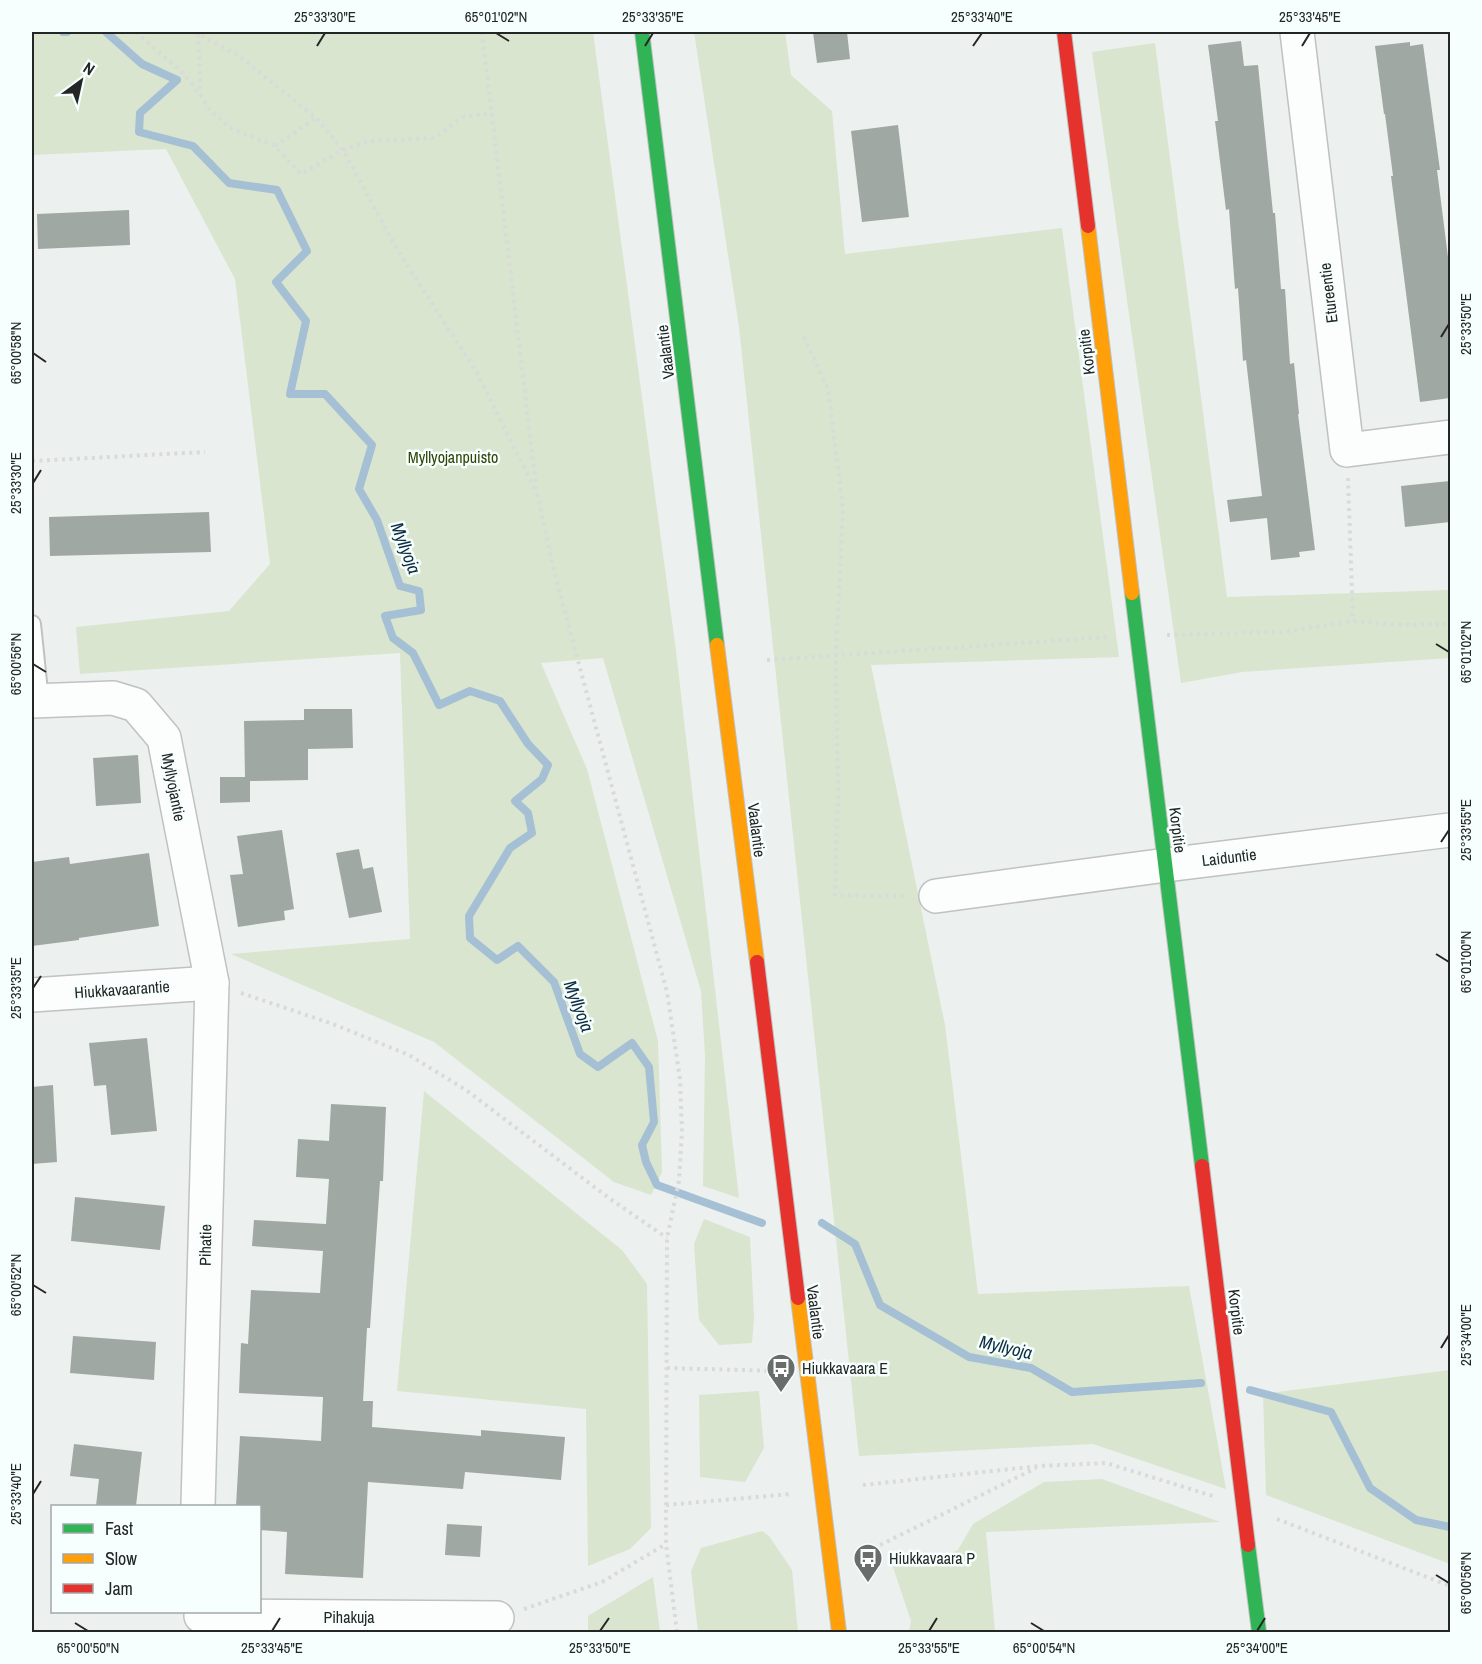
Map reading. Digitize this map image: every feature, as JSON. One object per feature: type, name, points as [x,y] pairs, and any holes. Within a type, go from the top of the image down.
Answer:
[{"type":"street","name":"Vaalantie","points":[[642,32],[839,1632]]},
{"type":"street","name":"Korpitie","points":[[1064,32],[1259,1632]]},
{"type":"street","name":"Etureentie","points":[[1297,32],[1347,450]]},
{"type":"street","points":[[1347,450],[1450,437]]},
{"type":"street","name":"Myllyojantie","points":[[36,701],[113,698],[136,705],[164,738],[212,983]]},
{"type":"street","name":"Laiduntie","points":[[936,896],[1450,830]]},
{"type":"street","name":"Hiukkavaarantie","points":[[32,995],[212,983]]},
{"type":"street","name":"Pihatie","points":[[198,1505],[212,983]]},
{"type":"street","name":"Pihakuja","points":[[201,1620],[498,1618]]},
{"type":"lane","points":[[32,624],[36,701]]},
{"type":"path","points":[[136,32],[183,73],[209,109],[230,128],[275,146],[301,174],[343,150],[370,141],[435,138],[463,117],[492,112]]},
{"type":"path","points":[[197,32],[201,96]]},
{"type":"path","points":[[197,32],[239,56],[316,118],[343,150],[398,251],[476,371],[537,494]]},
{"type":"path","points":[[482,32],[537,494],[555,575],[667,992],[680,1079],[682,1130],[679,1181],[667,1238],[666,1544],[677,1632]]},
{"type":"path","points":[[275,146],[316,118]]},
{"type":"path","points":[[804,337],[828,388],[843,510],[836,655],[838,797],[836,895],[936,896]]},
{"type":"path","points":[[1347,450],[1353,621]]},
{"type":"path","points":[[32,461],[205,452]]},
{"type":"path","points":[[766,660],[1137,636],[1284,632],[1353,621],[1399,625],[1450,624]]},
{"type":"path","points":[[212,983],[333,1024],[409,1055],[466,1090],[609,1198],[667,1238]]},
{"type":"path","points":[[667,1368],[779,1371],[780,1380]]},
{"type":"path","points":[[863,1485],[1039,1466],[1106,1464],[1244,1506],[1450,1586]]},
{"type":"path","points":[[859,1556],[1039,1466]]},
{"type":"path","points":[[666,1505],[791,1494]]},
{"type":"path","points":[[498,1618],[603,1582],[666,1544]]},
{"type":"green space","name":"Myllyojanpuisto","points":[[32,32],[593,32],[676,651],[739,1198],[703,1186],[705,1055],[701,991],[603,658],[541,663],[587,769],[658,1041],[662,1172],[651,1195],[614,1182],[434,1042],[231,954],[410,939],[400,653],[80,674],[76,627],[229,611],[270,564],[235,279],[166,149],[32,155]]},
{"type":"green space","points":[[694,32],[785,32],[791,75],[832,111],[845,254],[1062,228],[1119,657],[871,665],[945,1025],[978,1294],[1189,1286],[1226,1489],[1093,1444],[859,1456],[739,327]]},
{"type":"green space","points":[[1155,43],[1227,597],[1450,590],[1450,658],[1242,672],[1181,683],[1092,52]]},
{"type":"green space","points":[[424,1091],[622,1250],[647,1284],[651,1528],[630,1549],[588,1566],[586,1409],[397,1391]]},
{"type":"green space","points":[[704,1219],[750,1237],[754,1317],[752,1343],[719,1345],[699,1320],[694,1244]]},
{"type":"green space","points":[[1450,1370],[1450,1564],[1266,1495],[1263,1394]]},
{"type":"green space","points":[[759,1391],[764,1448],[745,1482],[700,1477],[699,1395]]},
{"type":"green space","points":[[1102,1479],[1220,1522],[986,1532],[995,1632],[909,1632],[911,1621],[892,1564],[899,1558],[936,1559],[958,1550],[973,1524],[1044,1482]]},
{"type":"green space","points":[[762,1531],[769,1536],[792,1570],[798,1632],[698,1632],[691,1571],[701,1548]]},
{"type":"green space","points":[[653,1577],[660,1632],[588,1632],[588,1616]]},
{"type":"building","points":[[813,32],[847,32],[850,59],[817,63]]},
{"type":"building","points":[[1241,41],[1244,66],[1258,65],[1281,289],[1285,289],[1290,364],[1294,363],[1315,550],[1299,552],[1300,557],[1271,560],[1267,518],[1230,522],[1227,500],[1262,496],[1246,360],[1243,361],[1238,288],[1235,289],[1229,209],[1226,210],[1208,45]]},
{"type":"building","points":[[1410,42],[1410,46],[1423,44],[1440,170],[1437,170],[1450,273],[1450,398],[1420,402],[1375,46]]},
{"type":"building","points":[[898,125],[909,217],[862,222],[851,131]]},
{"type":"building","points":[[129,210],[130,245],[38,249],[37,214]]},
{"type":"building","points":[[1450,481],[1450,522],[1405,527],[1401,486]]},
{"type":"building","points":[[209,512],[211,552],[50,556],[49,517]]},
{"type":"building","points":[[304,709],[352,709],[353,748],[308,749],[308,780],[250,781],[250,802],[220,803],[220,777],[245,777],[244,721],[304,720]]},
{"type":"building","points":[[138,755],[141,803],[96,806],[93,758]]},
{"type":"building","points":[[282,830],[294,909],[284,911],[285,920],[238,927],[230,875],[243,874],[237,836]]},
{"type":"building","points":[[359,849],[363,869],[373,867],[382,912],[349,918],[336,853]]},
{"type":"building","points":[[149,853],[159,926],[32,946],[32,862],[69,857],[70,864]]},
{"type":"building","points":[[147,1038],[157,1131],[111,1135],[106,1085],[94,1086],[89,1043]]},
{"type":"building","points":[[53,1085],[57,1162],[32,1164],[32,1087]]},
{"type":"building","points":[[331,1104],[386,1107],[383,1181],[380,1181],[363,1401],[373,1401],[372,1427],[481,1436],[481,1430],[565,1437],[561,1480],[465,1472],[463,1489],[368,1482],[363,1578],[285,1574],[287,1532],[261,1530],[261,1505],[236,1505],[240,1436],[321,1441],[323,1397],[239,1393],[241,1343],[248,1344],[251,1290],[320,1293],[323,1251],[252,1246],[254,1220],[326,1224],[329,1179],[296,1177],[298,1139],[329,1141]]},
{"type":"building","points":[[75,1197],[165,1206],[160,1250],[71,1241]]},
{"type":"building","points":[[73,1336],[156,1342],[154,1380],[70,1373]]},
{"type":"building","points":[[74,1444],[142,1452],[136,1505],[96,1505],[99,1479],[70,1476]]},
{"type":"building","points":[[447,1524],[482,1526],[480,1557],[445,1555]]},
{"type":"waterway","name":"Myllyoja","points":[[106,32],[142,64],[177,80],[140,113],[139,132],[193,146],[229,183],[277,190],[307,251],[276,282],[306,321],[290,394],[325,394],[372,445],[359,489],[377,520],[400,586],[419,591],[421,610],[385,616],[393,638],[413,653],[439,705],[470,691],[500,701],[528,744],[548,765],[542,779],[515,801],[528,813],[532,833],[510,848],[469,916],[470,938],[497,960],[518,946],[554,982],[580,1054],[598,1067],[632,1043],[649,1067],[654,1122],[642,1145],[646,1162],[657,1185],[762,1223]]},
{"type":"waterway","name":"Myllyoja","points":[[822,1223],[855,1244],[880,1305],[969,1357],[1031,1368],[1072,1392],[1201,1383]]},
{"type":"waterway","name":"Myllyoja","points":[[1250,1390],[1331,1412],[1370,1488],[1416,1520],[1450,1527]]},
{"type":"traffic: fast","points":[[642,32],[717,645]]},
{"type":"traffic: fast","points":[[1132,593],[1202,1166]]},
{"type":"traffic: fast","points":[[1248,1545],[1259,1632]]},
{"type":"traffic: slow","points":[[1088,226],[1132,593]]},
{"type":"traffic: slow","points":[[717,645],[757,962]]},
{"type":"traffic: slow","points":[[798,1298],[839,1632]]},
{"type":"traffic: jam","points":[[1064,32],[1088,226]]},
{"type":"traffic: jam","points":[[757,962],[798,1298]]},
{"type":"traffic: jam","points":[[1202,1166],[1248,1545]]},
{"type":"place","name":"Hiukkavaara E","points":[[781,1394]]},
{"type":"place","name":"Hiukkavaara P","points":[[868,1584]]}]
